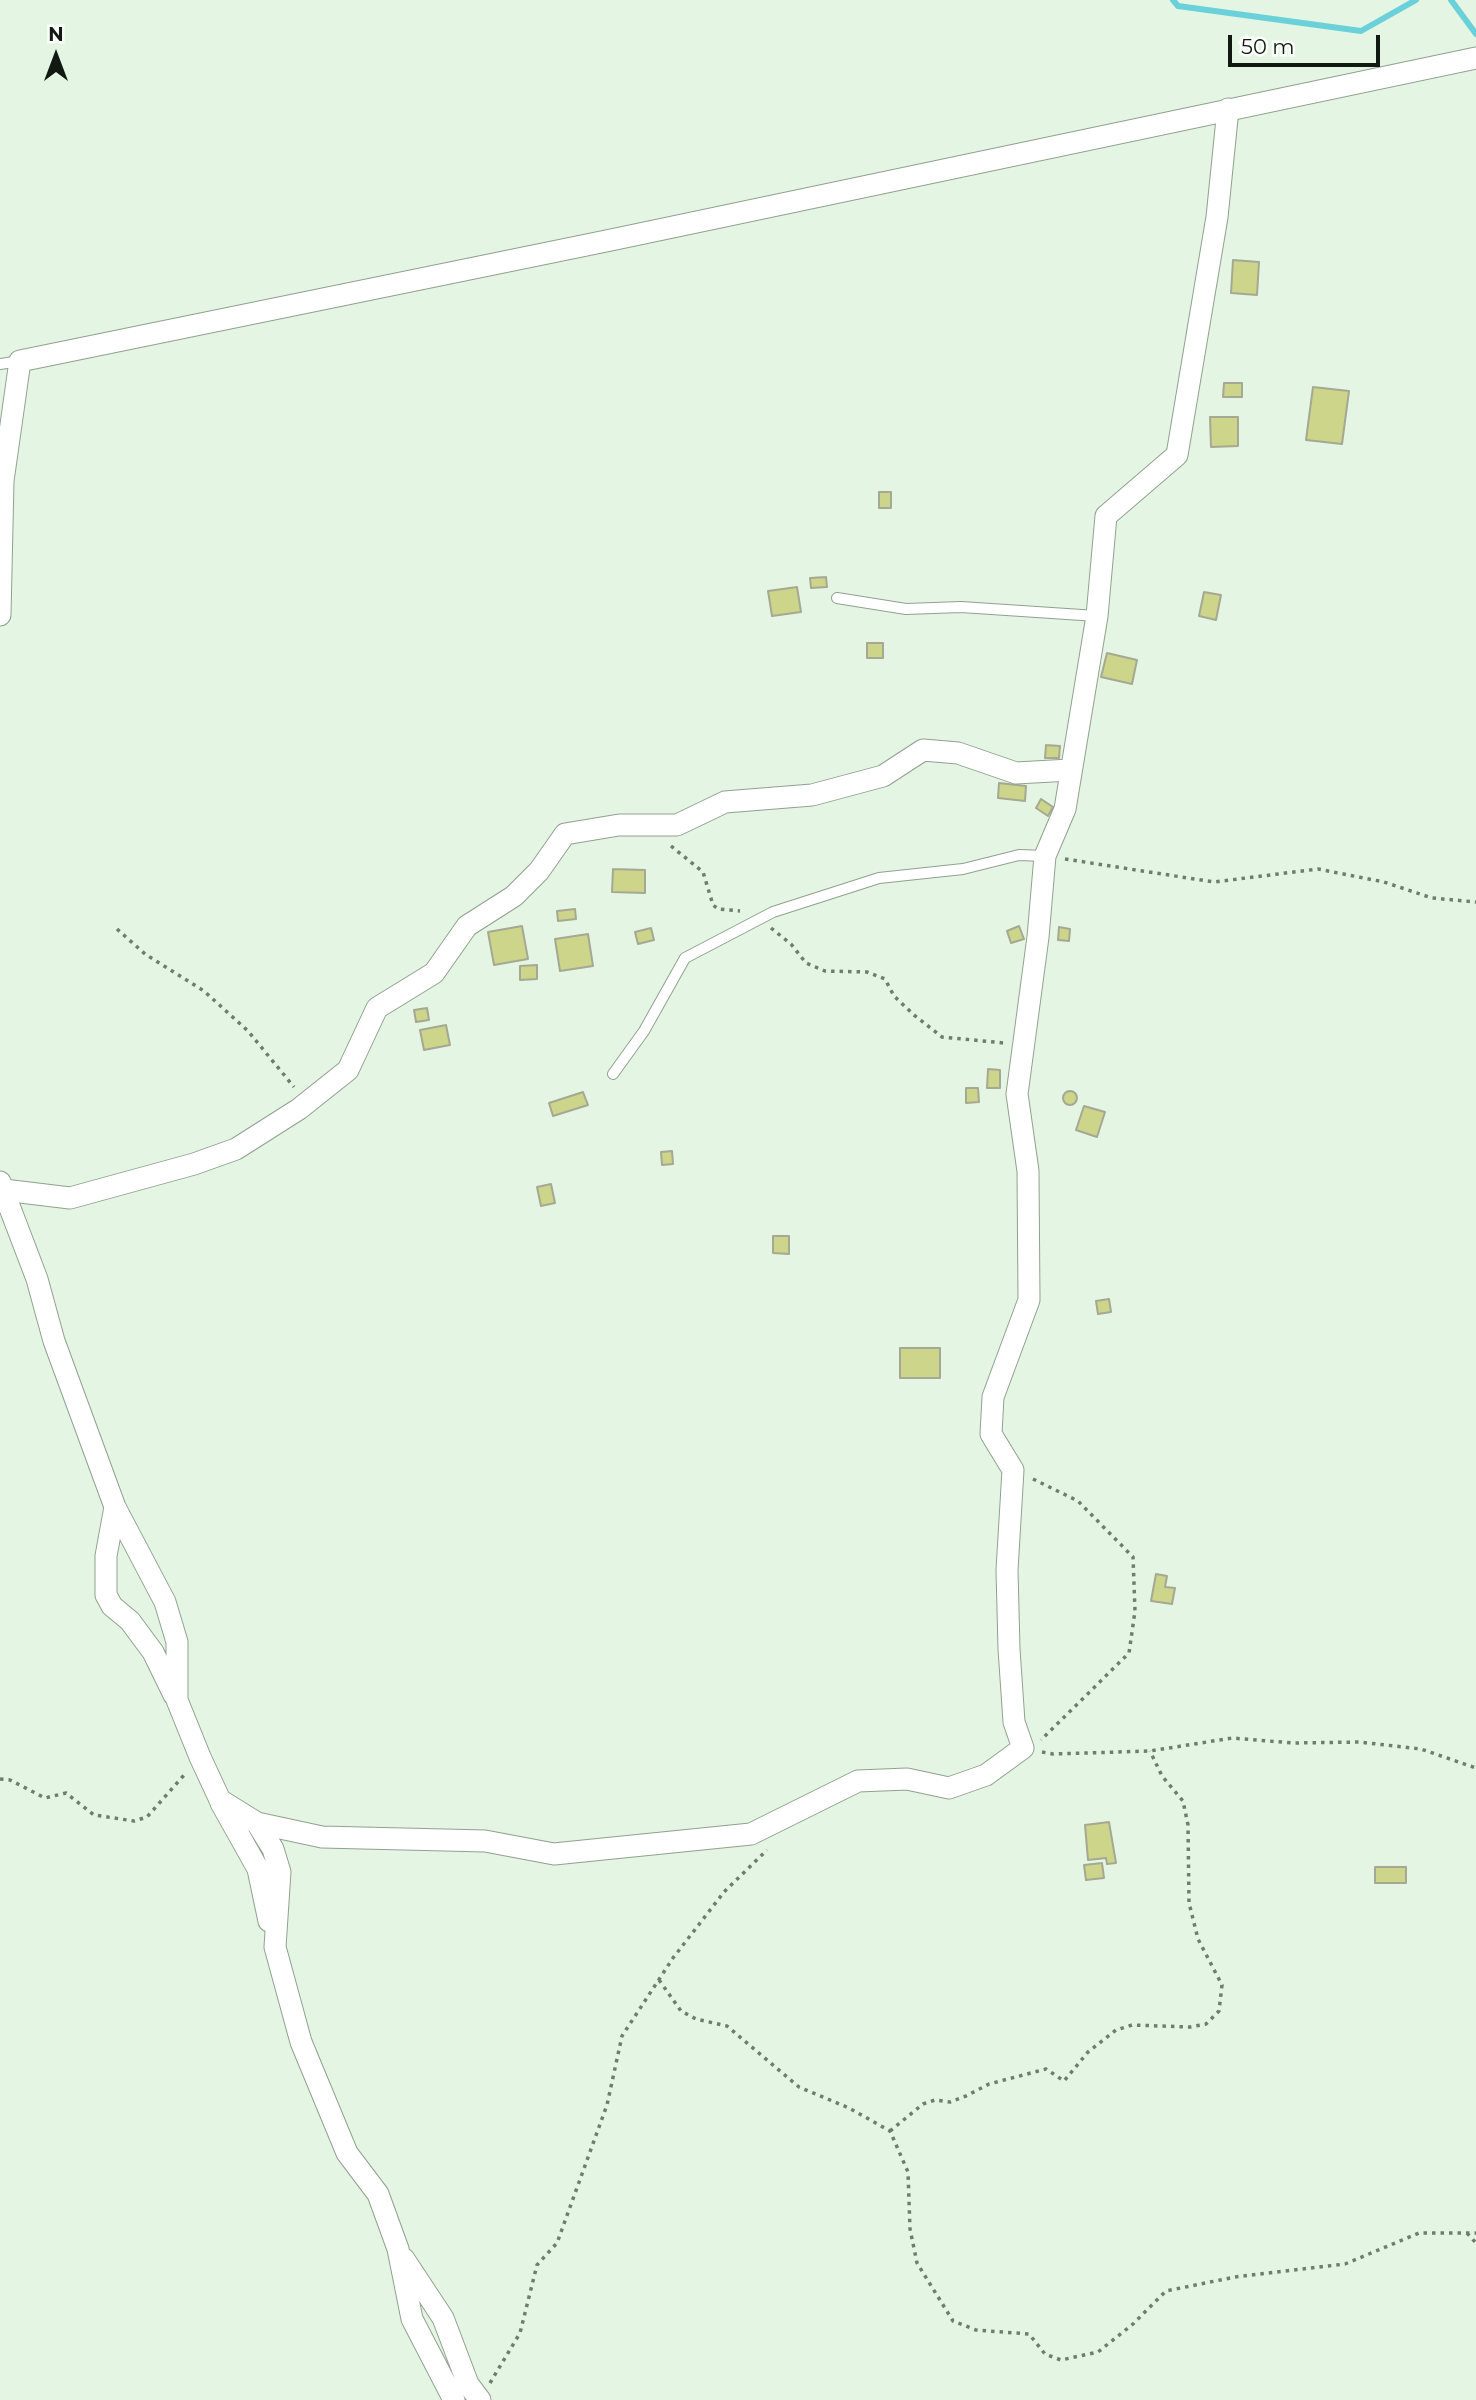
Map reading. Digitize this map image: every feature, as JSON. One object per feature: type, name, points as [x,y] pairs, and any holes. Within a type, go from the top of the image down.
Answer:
[{"type":"street","points":[[0,615],[3,481],[10,363],[1476,58]]},
{"type":"street","points":[[220,1800],[257,1824],[322,1837],[485,1841],[554,1854],[751,1834],[858,1781],[907,1779],[949,1788],[986,1775],[1028,1749],[1014,1722],[1009,1649],[1007,1570],[1013,1470],[992,1434],[993,1396],[1028,1300],[1028,1171],[1017,1094],[1038,937],[1045,856],[1065,809],[1097,616],[1106,516],[1177,455],[1217,217],[1228,109]]},
{"type":"street","points":[[2,1186],[70,1198],[194,1164],[236,1149],[348,1070],[377,1008],[434,973],[467,926],[514,896],[539,871],[565,834],[619,825],[677,825],[725,802],[812,795],[883,776],[923,750],[958,753],[1016,773],[1070,771]]},
{"type":"street","points":[[2,1186],[37,1279],[62,1365],[115,1507],[165,1602],[177,1642],[177,1700]]},
{"type":"street","points":[[115,1507],[106,1556],[106,1595],[153,1652],[220,1800],[258,1869],[300,2042],[347,2153],[378,2194],[398,2249],[412,2319],[454,2400]]},
{"type":"street","points":[[257,1824],[273,1849],[280,1872],[275,1947]]},
{"type":"street","points":[[398,2249],[443,2318],[468,2384],[483,2394]]},
{"type":"lane","points":[[836,598],[906,609],[961,607],[1097,616]]},
{"type":"lane","points":[[613,1074],[650,1021],[685,958],[759,919],[878,878],[963,869],[1019,855],[1045,856]]},
{"type":"path","points":[[644,825],[703,872],[713,905],[759,919],[791,944],[806,962],[825,971],[867,972],[885,979],[894,996],[942,1037],[1024,1044]]},
{"type":"path","points":[[1045,856],[1214,881],[1318,869],[1384,881],[1432,898],[1476,902]]},
{"type":"path","points":[[117,929],[145,954],[204,991],[248,1031],[306,1102]]},
{"type":"path","points":[[1013,1470],[1078,1501],[1133,1557],[1135,1611],[1129,1653],[1028,1749]]},
{"type":"path","points":[[1028,1749],[1053,1754],[1150,1751],[1232,1738],[1293,1744],[1359,1742],[1421,1749],[1476,1768]]},
{"type":"path","points":[[890,2131],[923,2104],[934,2099],[950,2102],[989,2084],[1046,2069],[1064,2081],[1088,2052],[1116,2030],[1132,2025],[1190,2027],[1206,2024],[1219,2011],[1222,1985],[1198,1938],[1189,1903],[1188,1825],[1183,1801],[1162,1776],[1150,1751]]},
{"type":"path","points":[[0,1779],[10,1780],[45,1798],[66,1793],[94,1815],[134,1821],[147,1817],[200,1757]]},
{"type":"path","points":[[483,2394],[520,2333],[537,2265],[557,2243],[607,2105],[622,2036],[659,1980],[724,1892],[768,1849]]},
{"type":"path","points":[[659,1980],[681,2011],[696,2019],[727,2026],[799,2087],[849,2108],[890,2131],[908,2172],[910,2230],[917,2263],[953,2321],[976,2330],[1029,2334],[1045,2354],[1061,2360],[1098,2352],[1133,2324],[1166,2291],[1236,2277],[1345,2263],[1419,2233],[1476,2234]]},
{"type":"path","points":[[1466,2234],[1476,2243]]},
{"type":"building","points":[[1233,260],[1259,262],[1257,295],[1231,293]]},
{"type":"building","points":[[1224,383],[1242,383],[1242,397],[1223,397]]},
{"type":"building","points":[[1313,387],[1349,391],[1342,444],[1306,440]]},
{"type":"building","points":[[1210,417],[1238,417],[1238,446],[1211,447]]},
{"type":"building","points":[[879,492],[891,492],[891,508],[879,508]]},
{"type":"building","points":[[826,577],[827,587],[811,588],[810,578]]},
{"type":"building","points":[[797,587],[801,612],[772,616],[768,591]]},
{"type":"building","points":[[1204,592],[1221,595],[1216,620],[1199,616]]},
{"type":"building","points":[[867,643],[883,643],[883,658],[867,658]]},
{"type":"building","points":[[1107,653],[1137,660],[1132,684],[1101,677]]},
{"type":"building","points":[[1046,745],[1060,746],[1059,758],[1045,758]]},
{"type":"building","points":[[999,783],[1026,786],[1025,801],[998,798]]},
{"type":"building","points":[[1041,799],[1053,807],[1048,816],[1036,808]]},
{"type":"building","points":[[613,869],[645,870],[645,893],[612,892]]},
{"type":"building","points":[[575,909],[576,919],[558,921],[557,911]]},
{"type":"building","points":[[522,926],[528,959],[494,965],[488,932]]},
{"type":"building","points":[[1019,926],[1024,939],[1011,943],[1007,931]]},
{"type":"building","points":[[1059,927],[1070,929],[1069,941],[1058,940]]},
{"type":"building","points":[[651,928],[654,940],[638,944],[635,932]]},
{"type":"building","points":[[588,934],[593,966],[560,971],[555,939]]},
{"type":"building","points":[[537,965],[537,979],[520,980],[520,966]]},
{"type":"building","points":[[427,1008],[429,1020],[416,1022],[414,1010]]},
{"type":"building","points":[[446,1025],[450,1045],[424,1050],[420,1030]]},
{"type":"building","points":[[988,1069],[1000,1070],[1000,1088],[987,1088]]},
{"type":"building","points":[[966,1088],[978,1088],[979,1102],[966,1103]]},
{"type":"building","points":[[1067,1091],[1073,1091],[1077,1098],[1073,1105],[1067,1105],[1063,1101],[1063,1095]]},
{"type":"building","points":[[583,1092],[588,1105],[553,1116],[549,1103]]},
{"type":"building","points":[[1084,1106],[1105,1112],[1097,1137],[1076,1130]]},
{"type":"building","points":[[672,1151],[673,1164],[662,1165],[661,1152]]},
{"type":"building","points":[[551,1184],[555,1203],[541,1206],[537,1187]]},
{"type":"building","points":[[773,1236],[789,1236],[789,1254],[773,1253]]},
{"type":"building","points":[[1109,1299],[1111,1312],[1098,1314],[1096,1301]]},
{"type":"building","points":[[900,1348],[940,1348],[940,1378],[900,1378]]},
{"type":"building","points":[[1156,1574],[1167,1576],[1165,1587],[1175,1588],[1172,1604],[1151,1601]]},
{"type":"building","points":[[1109,1822],[1116,1863],[1107,1864],[1106,1858],[1088,1860],[1085,1825]]},
{"type":"building","points":[[1102,1863],[1104,1878],[1086,1880],[1084,1865]]},
{"type":"building","points":[[1375,1867],[1406,1867],[1406,1883],[1375,1883]]},
{"type":"waterway","points":[[1173,0],[1178,6],[1361,31],[1416,0]]},
{"type":"waterway","points":[[1451,0],[1476,34]]}]
